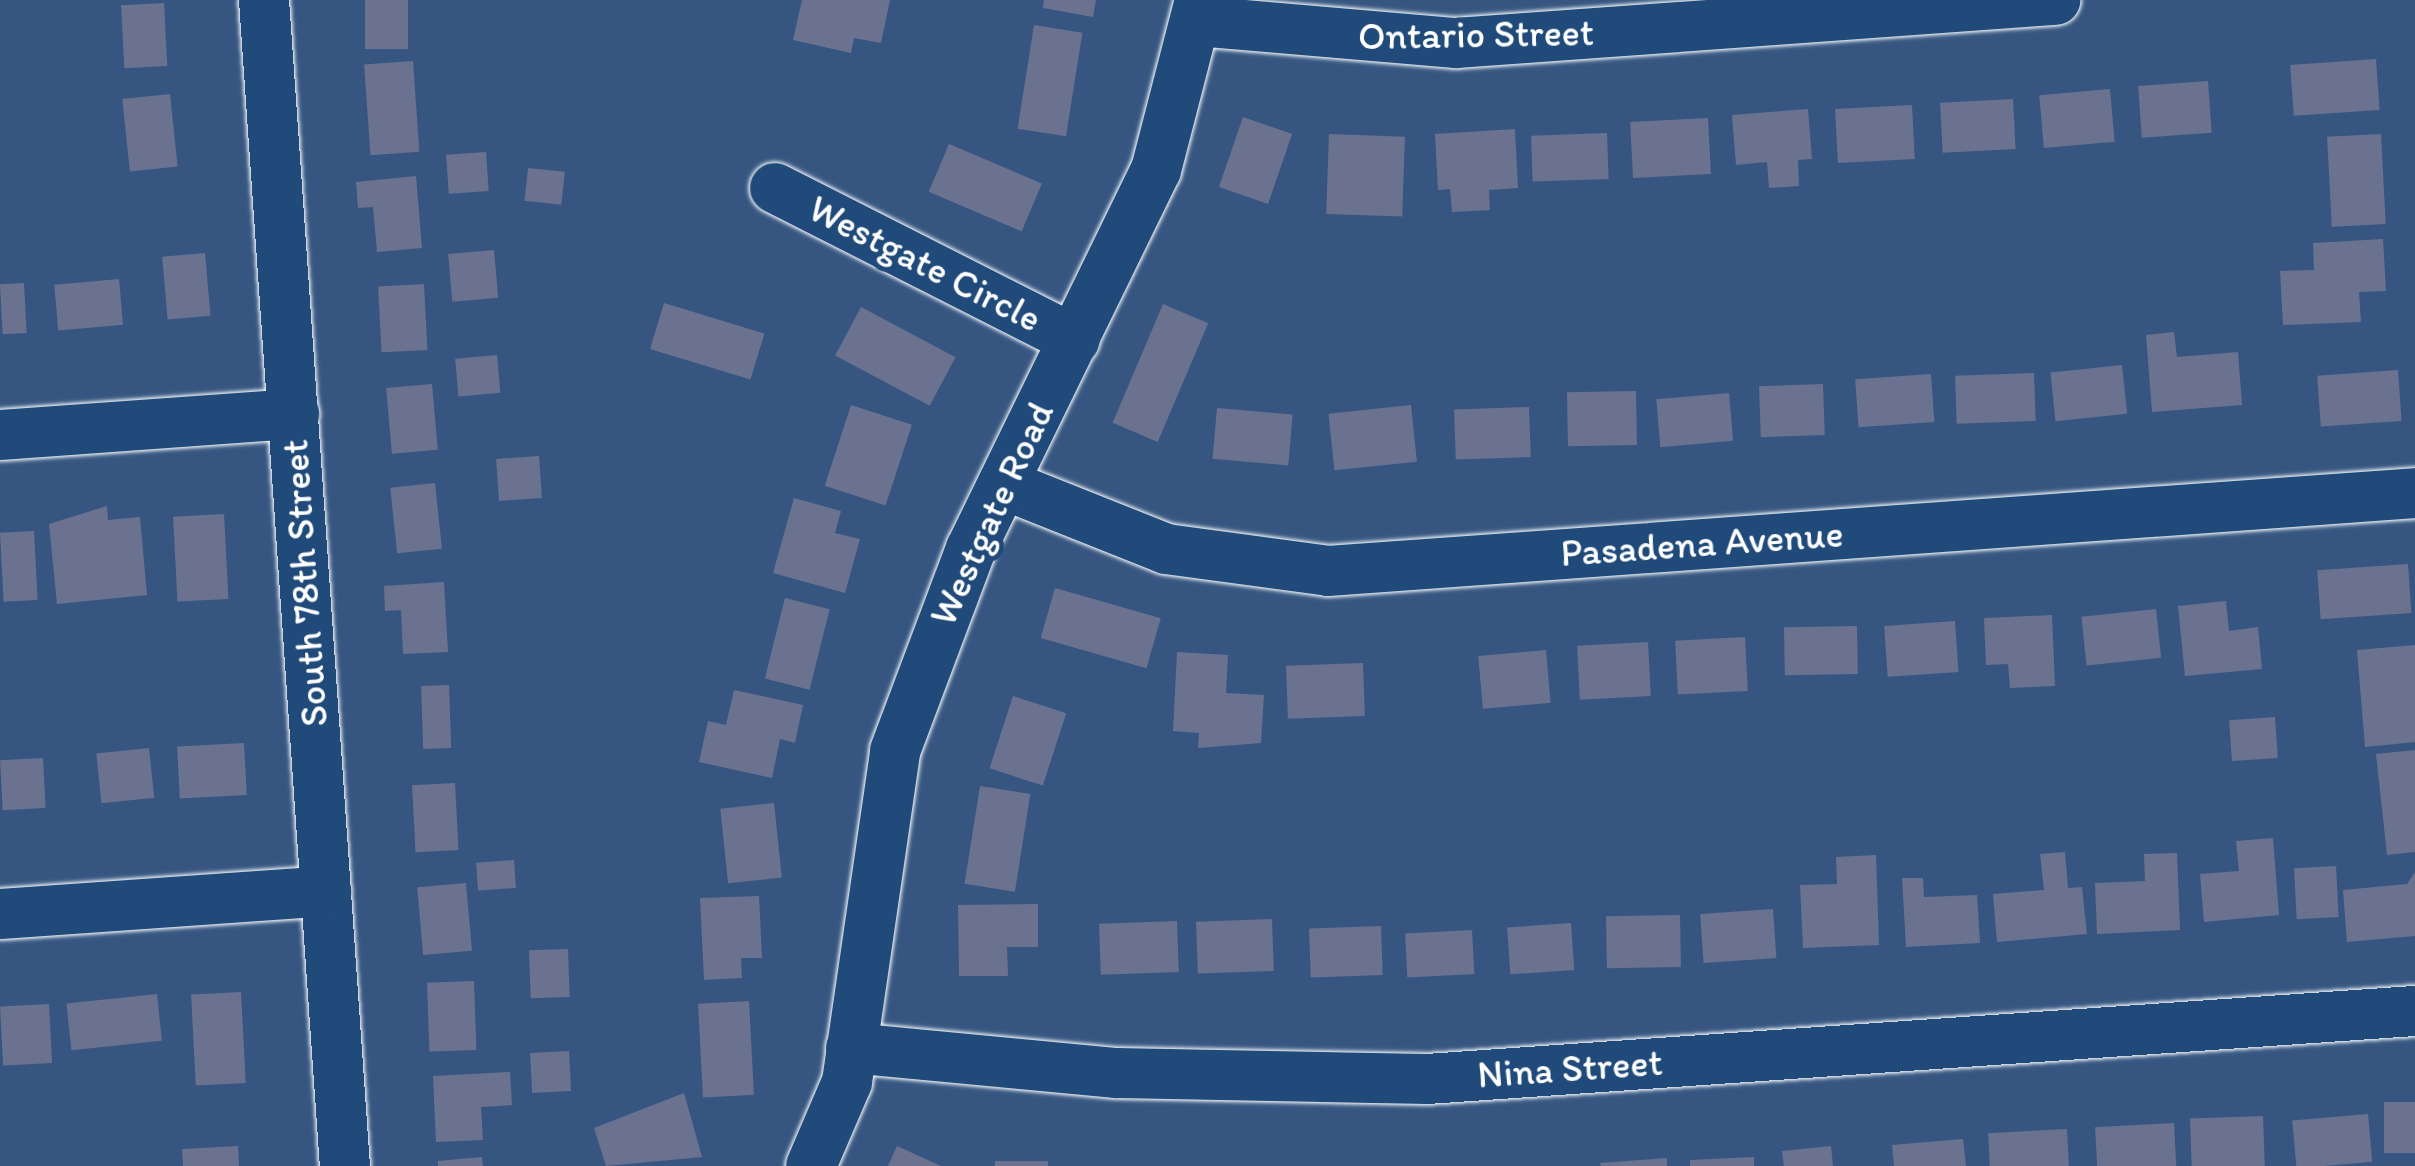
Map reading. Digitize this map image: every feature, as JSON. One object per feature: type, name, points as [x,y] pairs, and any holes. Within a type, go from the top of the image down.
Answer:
[{"type":"street","name":"South 78th Street","points":[[264,0],[345,1166]]},
{"type":"street","name":"Ontario Street","points":[[1198,10],[1456,42],[2055,0]]},
{"type":"street","name":"Westgate Road","points":[[851,1048],[895,751],[1003,484],[1156,170],[1198,10]]},
{"type":"street","name":"Westgate Circle","points":[[776,188],[1076,340]]},
{"type":"street","points":[[0,435],[294,414]]},
{"type":"street","name":"Pasadena Avenue","points":[[1003,484],[1166,549],[1328,571],[2415,493]]},
{"type":"street","points":[[0,914],[326,891]]},
{"type":"street","name":"Nina Street","points":[[851,1048],[1116,1073],[1428,1078],[2415,1011]]},
{"type":"street","points":[[811,1166],[847,1082],[851,1048]]},
{"type":"building","points":[[365,0],[408,0],[408,49],[365,49]]},
{"type":"building","points":[[802,0],[890,0],[881,43],[854,38],[851,53],[793,40]]},
{"type":"building","points":[[1044,0],[1096,0],[1093,17],[1043,8]]},
{"type":"building","points":[[164,3],[167,66],[124,68],[121,5]]},
{"type":"building","points":[[1034,25],[1082,33],[1066,136],[1018,129]]},
{"type":"building","points":[[2376,59],[2380,110],[2294,116],[2290,65]]},
{"type":"building","points":[[413,61],[419,152],[370,155],[364,64]]},
{"type":"building","points":[[2208,81],[2212,133],[2142,138],[2138,86]]},
{"type":"building","points":[[2110,89],[2115,142],[2044,148],[2039,95]]},
{"type":"building","points":[[170,94],[178,167],[130,172],[122,99]]},
{"type":"building","points":[[2013,99],[2016,149],[1943,153],[1940,103]]},
{"type":"building","points":[[1912,105],[1915,159],[1838,163],[1835,109]]},
{"type":"building","points":[[1808,109],[1812,159],[1798,160],[1799,186],[1769,188],[1767,162],[1736,165],[1732,115]]},
{"type":"building","points":[[1243,117],[1292,134],[1268,204],[1219,187]]},
{"type":"building","points":[[1708,118],[1711,174],[1633,178],[1630,122]]},
{"type":"building","points":[[1515,129],[1518,188],[1489,190],[1490,210],[1452,212],[1450,189],[1438,190],[1435,134]]},
{"type":"building","points":[[1607,133],[1609,179],[1533,182],[1531,136]]},
{"type":"building","points":[[1329,134],[1405,137],[1402,217],[1326,214]]},
{"type":"building","points":[[2381,134],[2386,224],[2332,227],[2327,137]]},
{"type":"building","points":[[949,144],[1042,183],[1022,231],[929,192]]},
{"type":"building","points":[[486,152],[489,191],[449,194],[446,155]]},
{"type":"building","points":[[528,168],[565,172],[561,205],[525,201]]},
{"type":"building","points":[[416,176],[422,248],[377,252],[373,207],[358,208],[356,182]]},
{"type":"building","points":[[2383,239],[2386,291],[2359,292],[2361,322],[2283,325],[2280,271],[2314,270],[2313,243]]},
{"type":"building","points":[[494,250],[498,298],[452,302],[448,254]]},
{"type":"building","points":[[205,253],[210,316],[168,320],[162,257]]},
{"type":"building","points":[[119,279],[123,325],[58,330],[54,285]]},
{"type":"building","points":[[24,283],[27,333],[3,334],[0,284]]},
{"type":"building","points":[[424,284],[427,350],[382,352],[378,286]]},
{"type":"building","points":[[664,303],[764,334],[750,380],[650,349]]},
{"type":"building","points":[[1163,304],[1208,323],[1158,442],[1113,423]]},
{"type":"building","points":[[861,307],[955,357],[930,406],[835,356]]},
{"type":"building","points":[[2174,332],[2177,357],[2238,352],[2242,405],[2152,412],[2146,335]]},
{"type":"building","points":[[497,355],[500,393],[458,397],[455,359]]},
{"type":"building","points":[[2122,365],[2127,414],[2056,421],[2050,373]]},
{"type":"building","points":[[2398,370],[2402,421],[2321,427],[2317,376]]},
{"type":"building","points":[[2034,373],[2036,421],[1957,424],[1955,376]]},
{"type":"building","points":[[1931,374],[1934,422],[1859,427],[1855,379]]},
{"type":"building","points":[[432,384],[438,450],[392,454],[386,388]]},
{"type":"building","points":[[1823,384],[1825,435],[1761,437],[1759,386]]},
{"type":"building","points":[[1636,391],[1637,445],[1568,446],[1567,392]]},
{"type":"building","points":[[1729,393],[1733,441],[1660,447],[1656,399]]},
{"type":"building","points":[[851,405],[912,425],[886,506],[825,486]]},
{"type":"building","points":[[1411,405],[1417,462],[1334,470],[1328,414]]},
{"type":"building","points":[[1529,407],[1531,457],[1456,460],[1454,410]]},
{"type":"building","points":[[1217,408],[1293,415],[1288,465],[1213,459]]},
{"type":"building","points":[[539,456],[542,498],[499,501],[496,459]]},
{"type":"building","points":[[435,483],[442,549],[397,553],[390,488]]},
{"type":"building","points":[[794,498],[841,511],[835,533],[860,539],[845,593],[773,573]]},
{"type":"building","points":[[107,506],[108,520],[140,517],[147,595],[57,604],[49,524]]},
{"type":"building","points":[[224,514],[228,599],[178,602],[173,517]]},
{"type":"building","points":[[34,531],[38,600],[4,602],[0,533]]},
{"type":"building","points":[[2408,564],[2411,613],[2321,619],[2317,570]]},
{"type":"building","points":[[444,582],[448,652],[403,654],[401,610],[385,611],[384,586]]},
{"type":"building","points":[[1055,588],[1161,618],[1146,668],[1041,638]]},
{"type":"building","points":[[785,598],[830,609],[810,690],[765,679]]},
{"type":"building","points":[[2226,601],[2229,631],[2258,627],[2262,669],[2185,676],[2178,606]]},
{"type":"building","points":[[2156,609],[2161,658],[2087,666],[2081,617]]},
{"type":"building","points":[[2052,615],[2055,686],[2010,688],[2008,664],[1986,665],[1984,618]]},
{"type":"building","points":[[1955,621],[1959,672],[1888,677],[1884,626]]},
{"type":"building","points":[[1857,626],[1858,674],[1785,675],[1784,627]]},
{"type":"building","points":[[1745,637],[1748,691],[1678,695],[1675,641]]},
{"type":"building","points":[[1648,642],[1651,696],[1580,700],[1577,646]]},
{"type":"building","points":[[2415,645],[2415,742],[2365,747],[2357,650]]},
{"type":"building","points":[[1546,650],[1551,703],[1483,709],[1478,656]]},
{"type":"building","points":[[1177,652],[1228,655],[1226,693],[1264,695],[1261,743],[1198,748],[1199,733],[1173,731]]},
{"type":"building","points":[[1363,663],[1365,716],[1288,719],[1286,666]]},
{"type":"building","points":[[449,685],[451,748],[423,749],[421,686]]},
{"type":"building","points":[[734,690],[803,705],[795,743],[780,739],[772,778],[699,762],[708,721],[726,725]]},
{"type":"building","points":[[1013,696],[1066,713],[1043,786],[990,768]]},
{"type":"building","points":[[2275,717],[2278,758],[2232,761],[2229,720]]},
{"type":"building","points":[[244,743],[247,795],[180,798],[177,747]]},
{"type":"building","points":[[149,748],[154,798],[102,803],[96,754]]},
{"type":"building","points":[[2415,750],[2415,852],[2387,855],[2376,754]]},
{"type":"building","points":[[43,758],[46,808],[3,810],[0,760]]},
{"type":"building","points":[[455,783],[459,850],[416,852],[412,785]]},
{"type":"building","points":[[980,786],[1030,794],[1015,892],[965,884]]},
{"type":"building","points":[[774,803],[782,878],[728,883],[720,809]]},
{"type":"building","points":[[2273,838],[2279,915],[2204,922],[2200,874],[2239,871],[2236,841]]},
{"type":"building","points":[[2065,852],[2068,888],[2082,887],[2087,934],[1997,942],[1993,894],[2044,890],[2040,854]]},
{"type":"building","points":[[2177,853],[2180,930],[2097,934],[2095,883],[2145,881],[2144,854]]},
{"type":"building","points":[[1876,855],[1879,945],[1803,948],[1800,885],[1837,884],[1836,857]]},
{"type":"building","points":[[514,860],[516,888],[478,891],[476,863]]},
{"type":"building","points":[[2336,866],[2339,917],[2297,919],[2294,868]]},
{"type":"building","points":[[2415,872],[2415,936],[2347,942],[2343,890],[2407,884]]},
{"type":"building","points":[[1902,878],[1923,878],[1924,897],[1977,895],[1980,943],[1906,947]]},
{"type":"building","points":[[466,883],[472,951],[423,955],[417,887]]},
{"type":"building","points":[[759,896],[762,958],[741,958],[742,978],[704,980],[700,898]]},
{"type":"building","points":[[1038,904],[1038,947],[1007,947],[1008,976],[959,976],[958,905]]},
{"type":"building","points":[[1773,909],[1776,958],[1704,963],[1700,914]]},
{"type":"building","points":[[1680,915],[1681,967],[1607,968],[1606,916]]},
{"type":"building","points":[[1272,919],[1274,971],[1198,974],[1196,922]]},
{"type":"building","points":[[1177,921],[1179,972],[1101,975],[1099,924]]},
{"type":"building","points":[[1571,923],[1574,970],[1510,974],[1507,927]]},
{"type":"building","points":[[1381,926],[1383,975],[1311,977],[1309,929]]},
{"type":"building","points":[[1472,930],[1474,974],[1407,977],[1405,934]]},
{"type":"building","points":[[568,949],[570,997],[531,998],[529,950]]},
{"type":"building","points":[[474,981],[476,1050],[429,1052],[427,983]]},
{"type":"building","points":[[241,992],[246,1083],[196,1085],[191,995]]},
{"type":"building","points":[[157,994],[162,1041],[71,1050],[66,1004]]},
{"type":"building","points":[[749,1001],[754,1095],[703,1098],[698,1004]]},
{"type":"building","points":[[49,1004],[52,1063],[3,1065],[0,1007]]},
{"type":"building","points":[[569,1051],[571,1091],[532,1093],[530,1053]]},
{"type":"building","points":[[510,1072],[512,1105],[481,1107],[483,1140],[436,1142],[433,1076]]},
{"type":"building","points":[[684,1093],[702,1157],[606,1166],[594,1128]]},
{"type":"building","points":[[2384,1102],[2415,1102],[2415,1153],[2384,1153]]},
{"type":"building","points":[[2368,1114],[2372,1162],[2296,1166],[2292,1121]]},
{"type":"building","points":[[2263,1116],[2265,1166],[2192,1166],[2190,1119]]},
{"type":"building","points":[[2174,1123],[2176,1166],[2097,1166],[2095,1127]]},
{"type":"building","points":[[2067,1129],[2069,1166],[1990,1166],[1988,1133]]},
{"type":"building","points":[[1963,1139],[1966,1166],[1894,1166],[1892,1145]]},
{"type":"building","points":[[238,1146],[239,1166],[183,1166],[182,1149]]},
{"type":"building","points":[[897,1146],[941,1166],[888,1166]]},
{"type":"building","points":[[1831,1146],[1833,1166],[1784,1166],[1782,1151]]},
{"type":"building","points":[[482,1157],[483,1166],[438,1166],[438,1161]]},
{"type":"building","points":[[1754,1157],[1754,1166],[1690,1166],[1690,1160]]},
{"type":"building","points":[[1667,1158],[1667,1166],[1600,1163]]},
{"type":"building","points":[[995,1161],[1048,1161],[1048,1166],[995,1166]]}]
